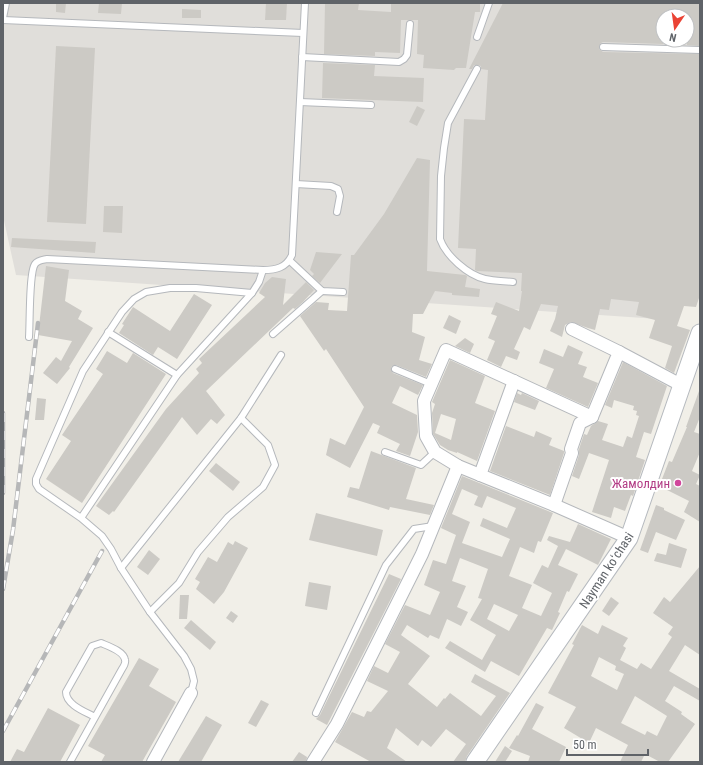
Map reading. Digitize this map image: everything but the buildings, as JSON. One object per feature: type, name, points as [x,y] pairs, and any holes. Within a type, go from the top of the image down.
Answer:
[{"type":"main road","name":"Nayman koʻchasi","points":[[475,762],[629,538],[683,386],[700,333]]},
{"type":"street","points":[[572,329],[620,352],[683,386]]},
{"type":"street","points":[[592,417],[446,350],[424,401],[426,436],[435,452],[458,466],[554,505],[629,538]]},
{"type":"street","points":[[554,505],[572,453],[571,449],[580,423],[592,417],[620,352]]},
{"type":"street","points":[[480,475],[514,381]]},
{"type":"street","points":[[313,762],[337,724],[422,554],[458,466]]},
{"type":"street","points":[[153,762],[191,693]]},
{"type":"lane","points":[[6,3],[3,19],[303,32]]},
{"type":"lane","points":[[29,337],[32,277],[35,264],[40,261],[55,260],[263,270],[280,269],[290,260],[293,249],[305,3]]},
{"type":"lane","points":[[477,37],[489,3]]},
{"type":"lane","points":[[302,57],[399,62],[407,55],[410,24]]},
{"type":"lane","points":[[603,47],[700,50]]},
{"type":"lane","points":[[477,69],[448,122],[441,176],[440,239],[443,248],[450,256],[476,276],[487,280],[513,282]]},
{"type":"lane","points":[[300,102],[371,105]]},
{"type":"lane","points":[[296,184],[331,186],[338,189],[340,196],[337,212]]},
{"type":"lane","points":[[290,260],[322,291],[343,292]]},
{"type":"lane","points":[[81,518],[177,375],[252,293],[259,282],[263,270]]},
{"type":"lane","points":[[191,693],[194,682],[191,669],[184,656],[150,612],[102,536],[81,518],[39,489],[36,484],[36,479],[83,371],[122,312],[134,299],[146,292],[170,288],[196,288],[252,293]]},
{"type":"lane","points":[[273,334],[322,291]]},
{"type":"lane","points":[[108,332],[177,375]]},
{"type":"lane","points":[[121,568],[241,418],[281,355]]},
{"type":"lane","points":[[395,369],[431,384]]},
{"type":"lane","points":[[150,612],[179,583],[198,552],[228,517],[263,487],[275,465],[268,445],[241,418]]},
{"type":"lane","points":[[385,452],[421,465],[435,452]]},
{"type":"lane","points":[[316,713],[386,565],[414,529],[433,526]]},
{"type":"lane","points":[[70,762],[122,669],[125,660],[123,655],[102,643],[92,646],[66,692],[68,700],[71,703],[95,717]]},
{"type":"shaded area","points":[[3,3],[700,3],[700,227],[673,320],[16,275],[3,216]]},
{"type":"railway","points":[[3,589],[13,530],[38,323]]},
{"type":"railway","points":[[3,413],[3,493]]},
{"type":"railway","points":[[3,731],[102,551]]},
{"type":"place","name":"Жамолдин","points":[[678,483]]}]
